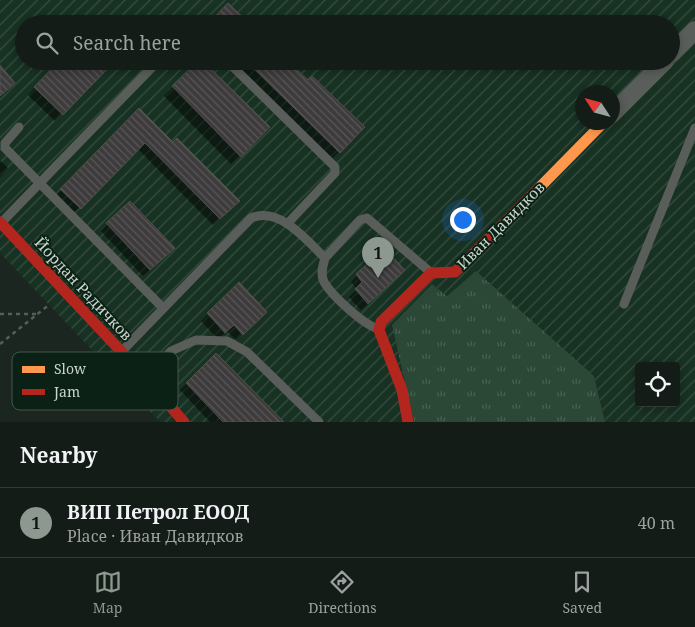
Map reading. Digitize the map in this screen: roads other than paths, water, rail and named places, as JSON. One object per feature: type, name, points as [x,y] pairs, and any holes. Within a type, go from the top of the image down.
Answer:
[{"type":"street","points":[[680,45],[695,30]]},
{"type":"street","points":[[620,106],[656,70]]},
{"type":"street","name":"Иван Давидков","points":[[431,273],[437,271],[450,274],[455,272],[596,130]]},
{"type":"street","name":"Йордан Радичков","points":[[0,223],[121,352]]},
{"type":"street","points":[[408,422],[402,390],[379,330],[386,316],[431,273]]},
{"type":"street","name":"Йордан Радичков","points":[[174,410],[184,422]]},
{"type":"lane","points":[[0,223],[149,70]]},
{"type":"lane","points":[[236,70],[335,167],[335,173],[288,224]]},
{"type":"lane","points":[[19,127],[5,143],[5,148],[163,308]]},
{"type":"lane","points":[[624,304],[695,128]]},
{"type":"lane","points":[[121,352],[251,218],[264,216],[288,224],[325,258]]},
{"type":"lane","points":[[379,330],[360,319],[324,282],[322,274],[325,258],[360,220],[366,218],[431,273]]},
{"type":"lane","points":[[170,352],[196,340],[227,341],[247,352],[319,422]]},
{"type":"place","name":"ВИП Петрол ЕООД","points":[[378,278]]}]
